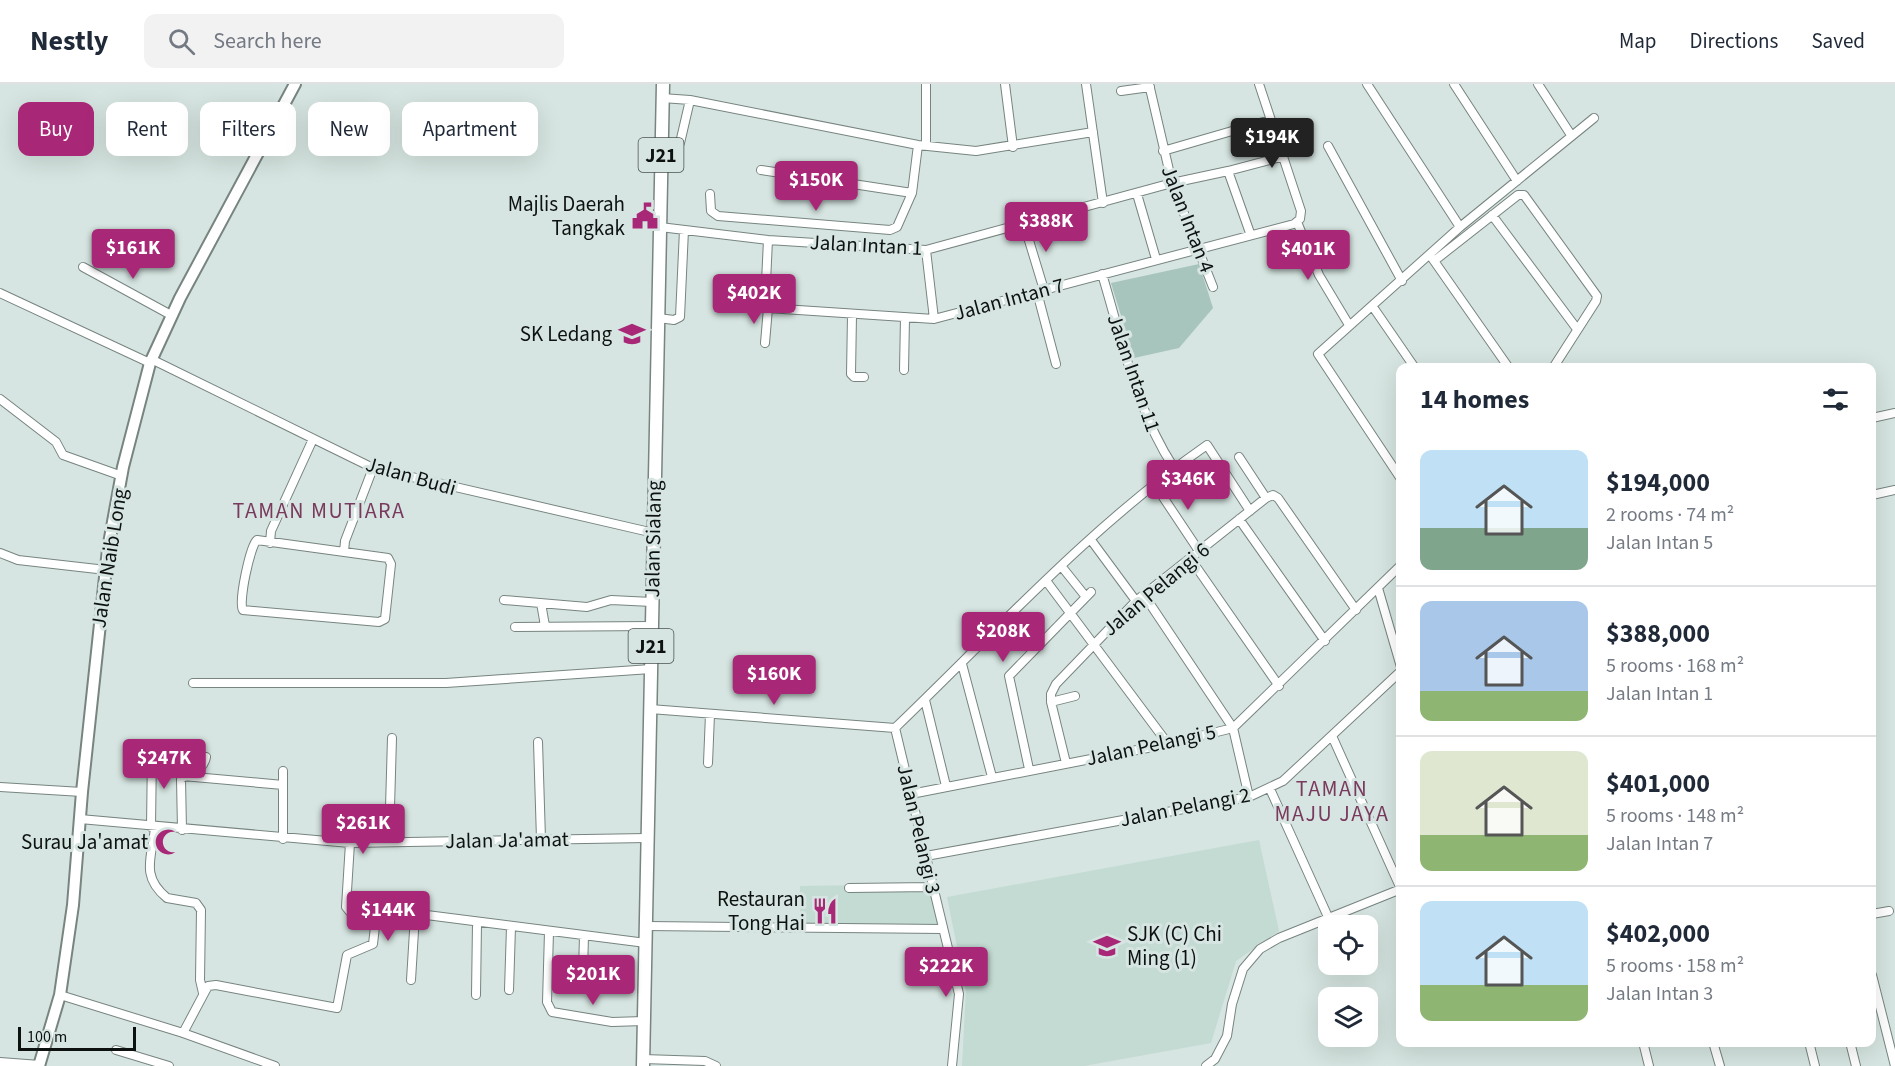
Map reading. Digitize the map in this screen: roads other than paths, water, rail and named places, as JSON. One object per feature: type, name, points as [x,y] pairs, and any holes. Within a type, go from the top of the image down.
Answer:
[{"type":"main road","name":"Jalan Naib Long","points":[[40,1065],[60,995],[73,905],[82,792],[106,570],[122,476],[151,361],[171,315],[295,84]]},
{"type":"main road","name":"Jalan Sialang","points":[[643,1062],[663,84]]},
{"type":"street","points":[[710,194],[711,211],[718,216],[890,230],[897,227],[912,193],[922,145],[926,84]]},
{"type":"street","points":[[1005,84],[1013,147]]},
{"type":"street","points":[[1086,84],[1103,203]]},
{"type":"street","points":[[1259,84],[1281,157],[1300,208],[1301,215],[1298,222],[1322,280],[1349,325]]},
{"type":"street","points":[[1367,84],[1460,227]]},
{"type":"street","points":[[1454,84],[1517,181]]},
{"type":"street","points":[[1538,84],[1570,135]]},
{"type":"street","points":[[1121,91],[1149,85]]},
{"type":"street","name":"Jalan Intan 4","points":[[1149,85],[1172,183],[1214,287]]},
{"type":"street","points":[[662,98],[690,100],[922,145],[976,152],[1093,132]]},
{"type":"street","points":[[661,146],[680,143],[690,100]]},
{"type":"street","points":[[1432,258],[1460,227],[1570,135],[1594,118]]},
{"type":"street","points":[[1163,151],[1270,120]]},
{"type":"street","points":[[1328,146],[1402,281]]},
{"type":"street","name":"Jalan Intan 1","points":[[660,226],[768,240],[926,250],[1172,183],[1281,157]]},
{"type":"street","points":[[760,170],[912,193]]},
{"type":"street","points":[[1228,171],[1250,233]]},
{"type":"street","points":[[1137,194],[1156,259]]},
{"type":"street","points":[[1396,471],[1318,354],[1402,281],[1518,195],[1524,195],[1594,289],[1597,300],[1556,363]]},
{"type":"street","points":[[1492,215],[1577,329]]},
{"type":"street","name":"Jalan Intan 7","points":[[769,309],[934,319],[1197,247],[1298,222]]},
{"type":"street","points":[[1024,224],[1056,364]]},
{"type":"street","points":[[658,318],[677,320],[680,316],[684,230]]},
{"type":"street","points":[[765,343],[769,309],[765,303],[768,240]]},
{"type":"street","points":[[926,250],[934,319]]},
{"type":"street","points":[[1432,258],[1506,363]]},
{"type":"street","points":[[83,267],[171,315]]},
{"type":"street","name":"Jalan Intan 11","points":[[1102,274],[1144,412],[1174,468]]},
{"type":"street","name":"Jalan Budi","points":[[0,293],[151,361],[373,468],[654,533]]},
{"type":"street","points":[[1373,307],[1412,363]]},
{"type":"street","points":[[852,315],[851,374],[855,377],[864,377]]},
{"type":"street","points":[[904,370],[905,318]]},
{"type":"street","points":[[0,399],[56,442],[63,455],[122,476]]},
{"type":"street","points":[[1876,417],[1895,413]]},
{"type":"street","points":[[270,543],[271,531],[313,439]]},
{"type":"street","points":[[650,710],[895,728],[1091,540],[1174,468],[1207,445],[1250,511]]},
{"type":"street","points":[[1239,457],[1266,498],[1273,495],[1278,498],[1356,610]]},
{"type":"street","points":[[344,552],[345,541],[373,468]]},
{"type":"street","points":[[1155,485],[1199,551]]},
{"type":"street","points":[[1876,494],[1895,490]]},
{"type":"street","name":"Jalan Pelangi 6","points":[[1052,702],[1051,694],[1056,684],[1094,642],[1137,601],[1266,498]]},
{"type":"street","points":[[1239,519],[1324,640]]},
{"type":"street","points":[[257,540],[270,543],[390,560],[386,617],[381,622],[245,611],[240,607],[254,543],[257,540]]},
{"type":"street","points":[[1091,540],[1137,601]]},
{"type":"street","points":[[0,553],[18,560],[106,570]]},
{"type":"street","points":[[1190,558],[1279,686]]},
{"type":"street","points":[[1029,769],[1010,676],[1088,594],[1062,567]]},
{"type":"street","name":"Jalan Pelangi 5","points":[[910,794],[1029,769],[1168,744],[1233,728],[1279,686],[1396,570]]},
{"type":"street","points":[[1047,582],[1168,744]]},
{"type":"street","points":[[1378,588],[1396,650]]},
{"type":"street","points":[[1144,595],[1233,728],[1249,797]]},
{"type":"street","points":[[504,600],[587,608],[611,600],[652,602]]},
{"type":"street","points":[[541,603],[545,626]]},
{"type":"street","points":[[515,627],[652,626]]},
{"type":"street","points":[[962,664],[992,777]]},
{"type":"street","points":[[193,683],[446,683],[651,669]]},
{"type":"street","name":"Jalan Pelangi 2","points":[[926,856],[1249,797],[1270,789],[1332,736],[1396,676]]},
{"type":"street","points":[[1066,763],[1052,702],[1075,696]]},
{"type":"street","points":[[925,700],[946,786]]},
{"type":"street","points":[[708,763],[710,714]]},
{"type":"street","name":"Jalan Pelangi 3","points":[[895,728],[959,994],[952,1066]]},
{"type":"street","points":[[1332,736],[1396,878]]},
{"type":"street","points":[[389,842],[392,738]]},
{"type":"street","points":[[538,742],[541,839]]},
{"type":"street","points":[[152,752],[153,827],[148,863],[153,881],[167,898],[196,903],[201,910],[200,980],[203,993]]},
{"type":"street","points":[[183,776],[198,771],[204,765],[206,757]]},
{"type":"street","points":[[283,771],[283,838]]},
{"type":"street","points":[[183,776],[283,785]]},
{"type":"street","points":[[182,830],[183,776]]},
{"type":"street","points":[[0,787],[82,792]]},
{"type":"street","points":[[1270,789],[1327,915]]},
{"type":"street","name":"Jalan Ja'amat","points":[[80,819],[182,830],[350,843],[648,837]]},
{"type":"street","points":[[350,843],[346,907],[350,912],[376,918],[385,912],[415,915],[646,943]]},
{"type":"street","points":[[849,888],[932,887]]},
{"type":"street","points":[[1339,915],[1396,891]]},
{"type":"street","points":[[1876,913],[1889,911]]},
{"type":"street","points":[[411,980],[415,915]]},
{"type":"street","points":[[183,1032],[203,993],[208,987],[216,985],[337,1008],[347,955],[351,951],[373,944],[376,918]]},
{"type":"street","points":[[476,995],[477,923]]},
{"type":"street","points":[[1206,1066],[1215,1059],[1227,1036],[1238,981],[1249,961],[1273,941],[1318,923]]},
{"type":"street","points":[[646,926],[943,929]]},
{"type":"street","points":[[509,990],[511,927]]},
{"type":"street","points":[[549,932],[547,1004],[556,1014],[612,1022],[644,1021]]},
{"type":"street","points":[[583,972],[584,936]]},
{"type":"street","points":[[1876,991],[1895,1066]]},
{"type":"street","points":[[60,995],[183,1032],[275,1066]]},
{"type":"street","points":[[1644,1047],[1649,1066]]},
{"type":"street","points":[[1714,1047],[1719,1066]]},
{"type":"street","points":[[1810,1047],[1815,1066]]},
{"type":"street","points":[[1851,1047],[1856,1066]]},
{"type":"street","points":[[116,1050],[169,1066]]},
{"type":"street","points":[[643,1062],[705,1061],[716,1066]]},
{"type":"street","points":[[0,1062],[40,1065]]},
{"type":"place","name":"Majlis Daerah Tangkak","points":[[645,216]]},
{"type":"place","name":"SK Ledang","points":[[632,334]]},
{"type":"place","name":"Surau Ja'amat","points":[[168,842]]},
{"type":"place","name":"Restauran Tong Hai","points":[[825,911]]},
{"type":"place","name":"SJK (C) Chi Ming (1)","points":[[1107,946]]},
{"type":"district","name":"TAMAN MUTIARA","points":[[319,510]]},
{"type":"district","name":"TAMAN MAJU JAYA","points":[[1332,800]]}]
